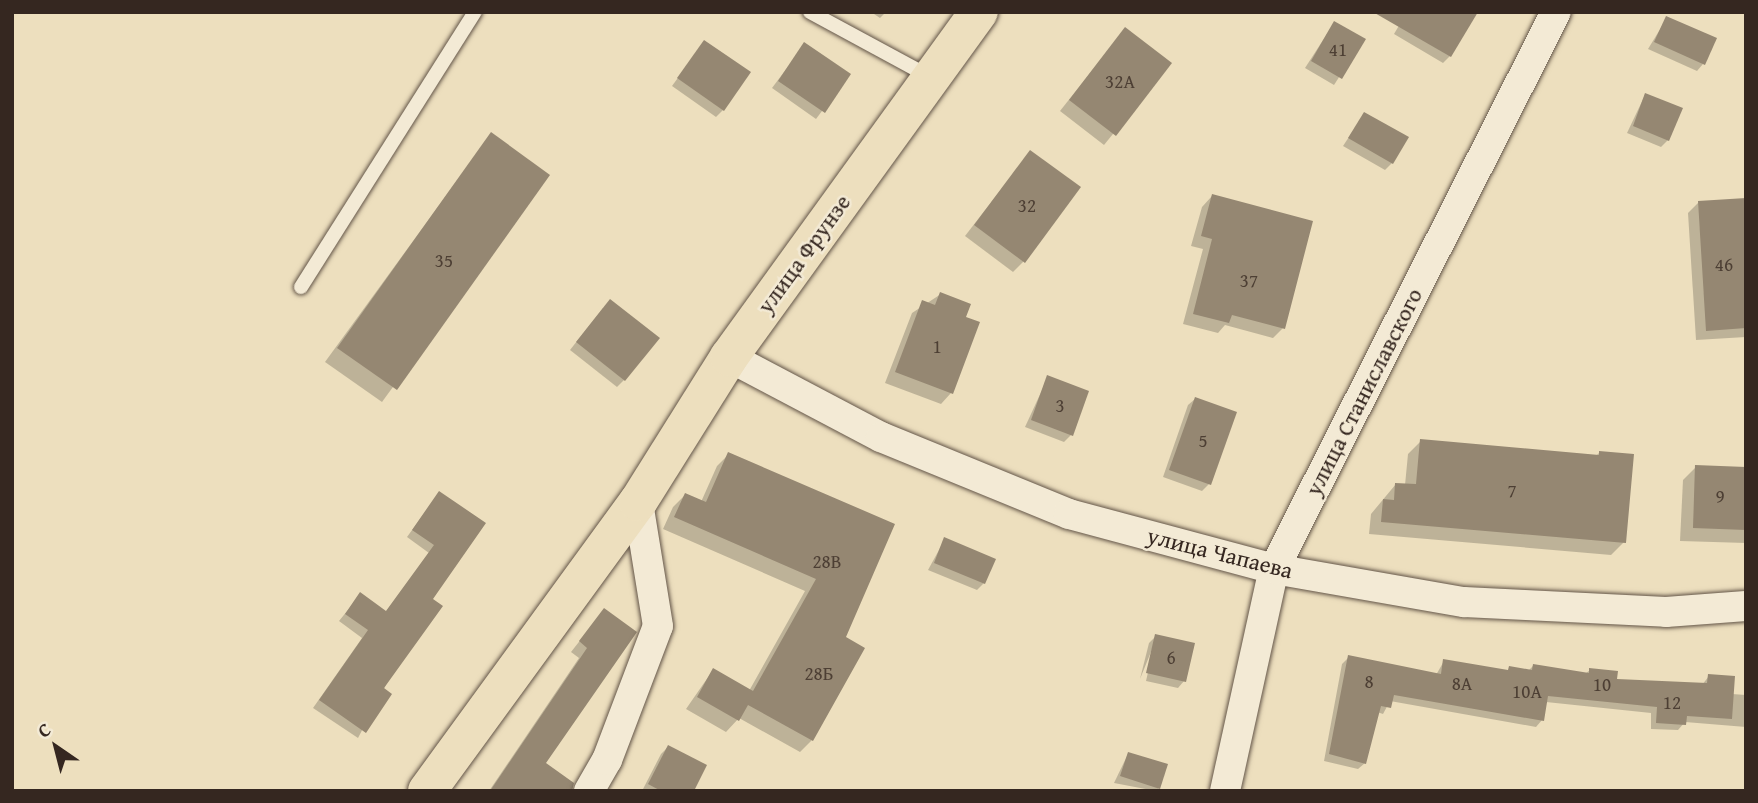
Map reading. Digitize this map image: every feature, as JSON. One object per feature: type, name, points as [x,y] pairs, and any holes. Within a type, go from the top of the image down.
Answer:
[{"type":"main road","name":"улица Фрунзе","points":[[427,791],[638,502],[729,357],[979,12]]},
{"type":"street","name":"улица Станиславского","points":[[1225,791],[1274,569],[1556,12]]},
{"type":"street","name":"улица Чапаева","points":[[729,357],[881,437],[1069,514],[1274,569],[1464,602],[1666,612],[1746,606]]},
{"type":"street","points":[[589,791],[607,760],[657,626],[638,502]]},
{"type":"lane","points":[[301,286],[475,12]]},
{"type":"lane","points":[[810,12],[931,78]]},
{"type":"building","points":[[1373,12],[1478,12],[1451,57]]},
{"type":"building","points":[[1666,16],[1717,38],[1705,65],[1654,42]]},
{"type":"building","points":[[1334,21],[1366,39],[1342,79],[1311,61]]},
{"type":"building","points":[[1125,27],[1172,63],[1116,136],[1069,100]]},
{"type":"building","points":[[704,40],[751,72],[724,111],[677,78]]},
{"type":"building","points":[[804,42],[851,74],[825,113],[778,81]]},
{"type":"building","points":[[1645,93],[1683,108],[1669,141],[1633,126]]},
{"type":"building","points":[[1364,112],[1409,137],[1393,164],[1348,138]]},
{"type":"building","points":[[491,132],[550,175],[397,390],[337,348]]},
{"type":"building","points":[[1030,150],[1081,187],[1025,263],[974,225]]},
{"type":"building","points":[[1212,194],[1313,221],[1285,329],[1232,315],[1229,323],[1193,314],[1212,239],[1201,236]]},
{"type":"building","points":[[1746,198],[1746,328],[1706,331],[1698,201]]},
{"type":"building","points":[[940,292],[971,304],[966,317],[980,322],[953,394],[895,372],[922,300],[935,305]]},
{"type":"building","points":[[610,299],[660,338],[625,381],[576,342]]},
{"type":"building","points":[[1047,375],[1089,391],[1073,436],[1031,420]]},
{"type":"building","points":[[1195,397],[1237,412],[1211,485],[1169,470]]},
{"type":"building","points":[[1420,439],[1599,455],[1599,451],[1634,454],[1626,543],[1381,522],[1383,499],[1394,500],[1395,483],[1416,484]]},
{"type":"building","points":[[728,452],[895,524],[846,637],[865,648],[813,741],[748,705],[739,721],[697,697],[713,668],[753,691],[816,579],[674,517],[685,493],[706,502]]},
{"type":"building","points":[[1695,465],[1746,467],[1746,530],[1693,528]]},
{"type":"building","points":[[439,491],[486,523],[433,599],[443,606],[384,688],[392,694],[366,733],[319,700],[368,630],[345,614],[360,592],[386,611],[434,545],[412,530]]},
{"type":"building","points":[[944,537],[996,559],[985,584],[934,563]]},
{"type":"building","points":[[604,608],[637,632],[546,763],[574,783],[572,791],[490,791],[587,648],[579,641]]},
{"type":"building","points":[[1155,634],[1195,643],[1186,682],[1146,673]]},
{"type":"building","points":[[1348,655],[1441,674],[1443,659],[1508,670],[1509,666],[1532,670],[1533,664],[1589,673],[1589,668],[1618,671],[1617,679],[1707,683],[1708,674],[1735,676],[1732,719],[1687,716],[1686,725],[1656,723],[1657,707],[1548,696],[1544,721],[1394,695],[1391,708],[1381,706],[1366,764],[1329,754]]},
{"type":"building","points":[[668,745],[707,765],[694,791],[661,791],[648,784]]},
{"type":"building","points":[[1128,752],[1168,764],[1160,789],[1120,776]]}]
